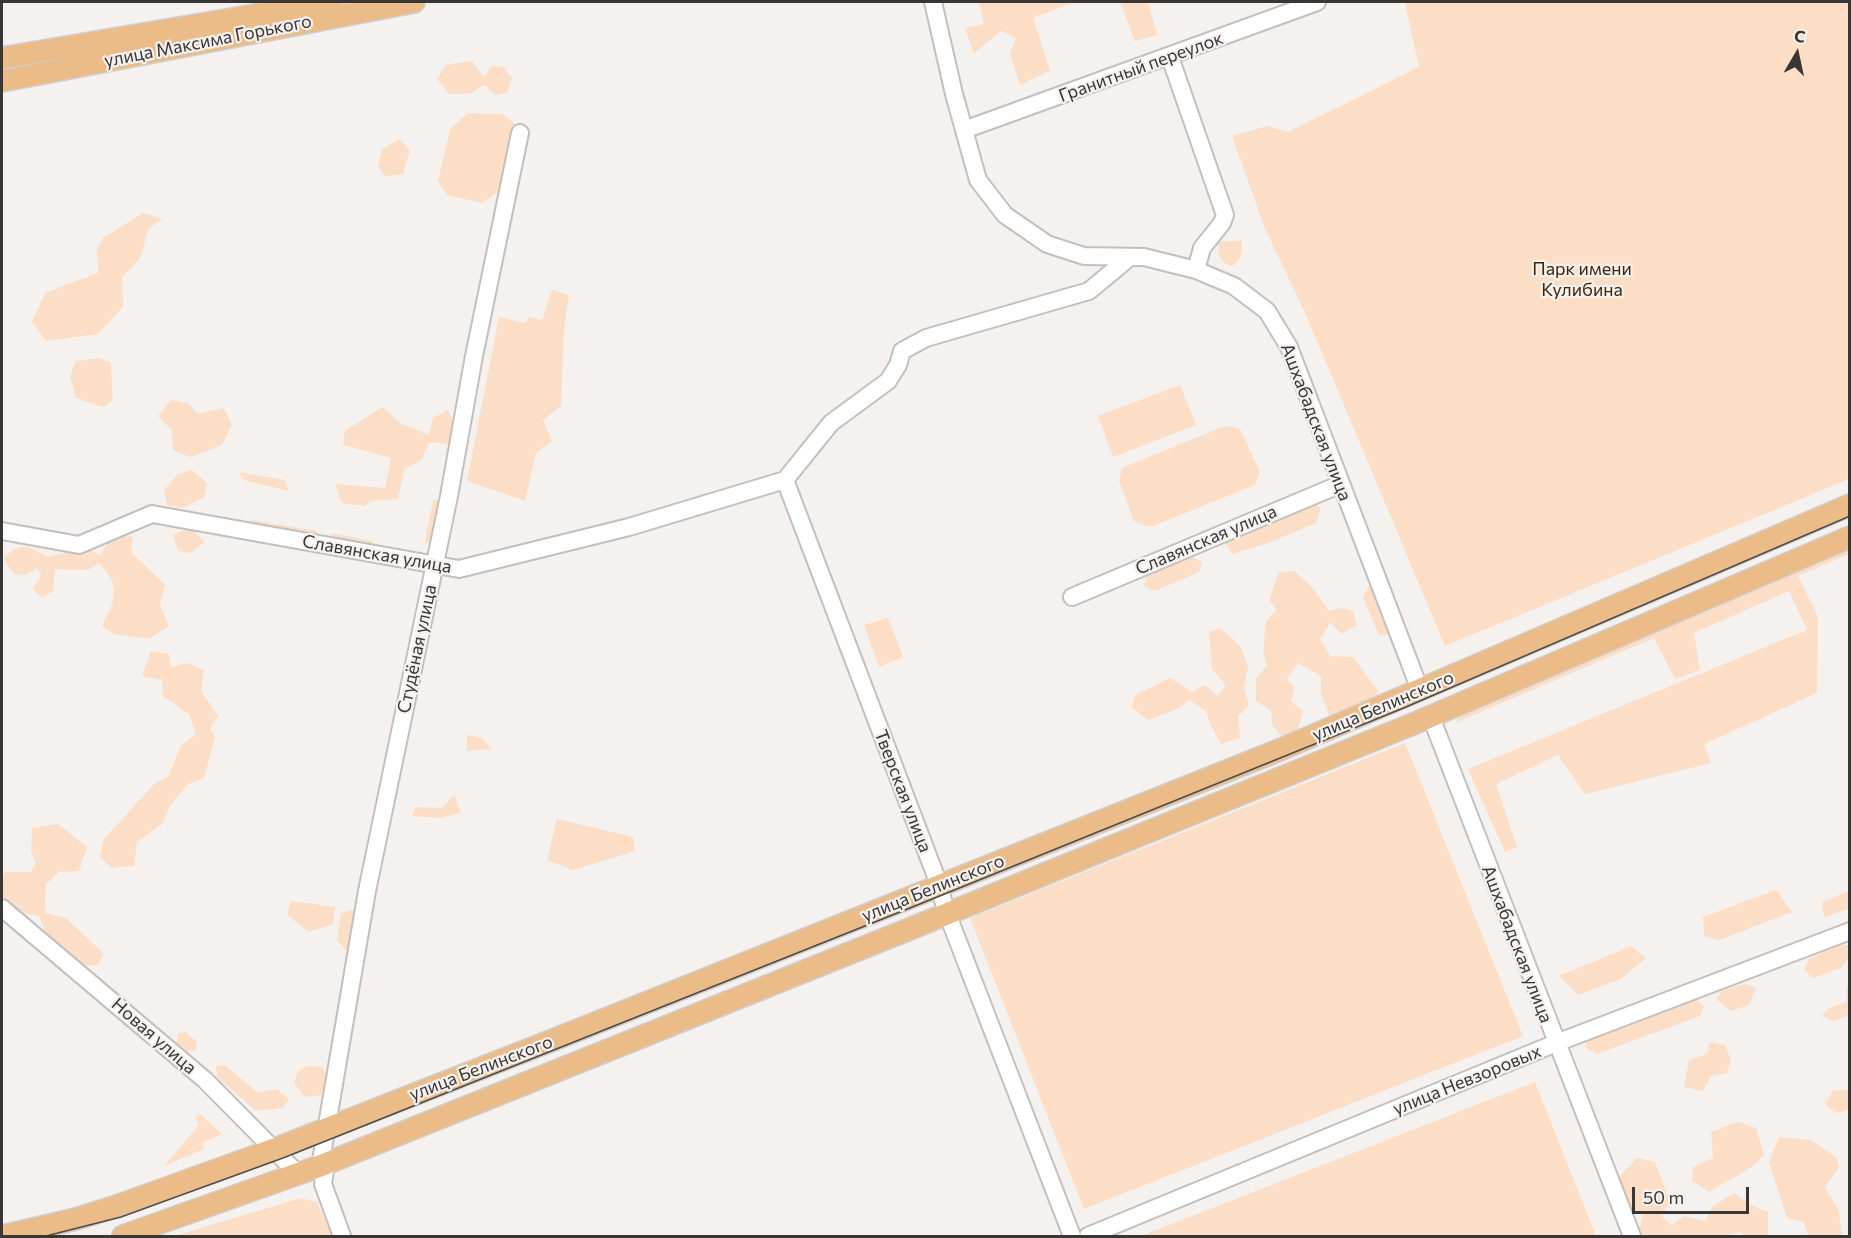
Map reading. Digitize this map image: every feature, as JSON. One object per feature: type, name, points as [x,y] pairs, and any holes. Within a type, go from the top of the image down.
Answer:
[{"type":"main road","name":"улица Максима Горького","points":[[2,58],[332,2]]},
{"type":"main road","name":"улица Максима Горького","points":[[2,81],[414,2]]},
{"type":"main road","name":"улица Белинского","points":[[3,1236],[106,1210],[275,1149],[1282,749],[1850,505]]},
{"type":"main road","name":"улица Белинского","points":[[123,1236],[298,1174],[947,913],[1431,717],[1850,537]]},
{"type":"street","name":"Ашхабадская улица","points":[[933,2],[978,180],[1005,215],[1047,244],[1084,256],[1144,256],[1196,270],[1234,286],[1267,311],[1289,347],[1420,690]]},
{"type":"street","name":"Гранитный переулок","points":[[964,130],[1317,2]]},
{"type":"street","points":[[1170,57],[1225,215],[1222,223],[1202,248],[1196,270]]},
{"type":"street","name":"Студёная улица","points":[[342,1236],[323,1184],[326,1128],[361,923],[520,133]]},
{"type":"street","points":[[785,480],[831,423],[888,381],[898,365],[902,351],[926,339],[1089,291],[1130,257]]},
{"type":"street","name":"Славянская улица","points":[[2,531],[79,545],[152,514],[459,569],[629,527],[785,480]]},
{"type":"street","name":"Тверская улица","points":[[785,480],[939,886],[947,913],[1072,1236]]},
{"type":"street","name":"Славянская улица","points":[[1072,597],[1341,484]]},
{"type":"street","name":"Ашхабадская улица","points":[[1431,717],[1632,1236]]},
{"type":"street","name":"Новая улица","points":[[2,908],[205,1080],[298,1174]]},
{"type":"street","name":"улица Невзоровых","points":[[1088,1236],[1556,1043],[1850,931]]},
{"type":"green space","points":[[979,2],[1075,2],[1033,18],[1050,71],[1020,85],[1010,53],[1016,38],[1001,31],[974,53],[965,28],[984,24]]},
{"type":"green space","points":[[1120,2],[1148,2],[1157,35],[1135,41]]},
{"type":"green space","name":"Парк имени Кулибина","points":[[1405,2],[1849,2],[1849,479],[1445,646],[1307,317],[1264,226],[1232,136],[1267,126],[1288,132],[1419,67]]},
{"type":"green space","points":[[472,61],[484,77],[492,66],[503,67],[512,77],[507,93],[496,95],[484,85],[471,93],[449,94],[437,79],[446,65]]},
{"type":"green space","points":[[468,113],[503,114],[517,126],[504,187],[483,203],[447,195],[438,181],[450,129]]},
{"type":"green space","points":[[400,139],[410,151],[403,174],[385,176],[378,167],[382,149]]},
{"type":"green space","points":[[143,213],[163,219],[155,223],[147,232],[139,259],[122,277],[123,307],[98,334],[46,341],[32,322],[45,293],[98,273],[97,249],[103,238]]},
{"type":"green space","points":[[1219,241],[1242,241],[1241,255],[1233,266],[1225,263],[1220,257]]},
{"type":"green space","points":[[552,290],[569,295],[564,330],[561,406],[543,420],[552,441],[536,453],[525,501],[467,481],[499,317],[525,323],[529,317],[542,320]]},
{"type":"green space","points":[[98,358],[110,362],[113,400],[103,407],[76,398],[70,376],[76,361]]},
{"type":"green space","points":[[1180,385],[1196,425],[1113,457],[1098,416]]},
{"type":"green space","points":[[171,400],[188,403],[198,414],[224,408],[232,425],[222,445],[190,457],[173,450],[172,431],[158,416]]},
{"type":"green space","points":[[382,407],[400,423],[429,435],[433,418],[448,410],[456,427],[448,444],[429,442],[422,459],[404,470],[398,499],[371,501],[365,506],[342,503],[335,484],[385,488],[391,458],[343,445],[345,431]]},
{"type":"green space","points":[[1225,426],[1240,429],[1260,472],[1255,485],[1153,526],[1134,521],[1119,481],[1122,468]]},
{"type":"green space","points":[[192,470],[207,483],[204,497],[182,508],[167,505],[164,490],[178,474]]},
{"type":"green space","points":[[239,472],[285,480],[289,491],[244,480]]},
{"type":"green space","points":[[433,500],[439,500],[430,543],[425,542]]},
{"type":"green space","points":[[1307,502],[1321,508],[1316,523],[1268,543],[1232,554],[1223,538]]},
{"type":"green space","points":[[252,520],[317,531],[317,536],[250,524]]},
{"type":"green space","points":[[190,528],[205,542],[190,553],[178,551],[173,535]]},
{"type":"green space","points":[[331,533],[373,541],[372,546],[333,539]]},
{"type":"green space","points":[[113,535],[133,537],[131,552],[165,585],[160,605],[169,626],[149,639],[114,634],[102,626],[111,608],[114,593],[111,579],[99,563],[88,570],[55,569],[53,591],[42,598],[33,589],[41,575],[37,568],[24,575],[14,574],[3,558],[20,547],[30,548],[48,557],[86,548],[100,555]]},
{"type":"green space","points":[[1849,547],[1849,554],[1798,576],[1818,617],[1817,693],[1704,744],[1711,763],[1585,794],[1558,755],[1496,784],[1517,847],[1505,852],[1468,769],[1807,630],[1789,591],[1694,633],[1700,670],[1675,679],[1654,638],[1455,723],[1463,712]]},
{"type":"green space","points":[[1187,554],[1202,562],[1199,572],[1155,591],[1144,586],[1148,571]]},
{"type":"green space","points":[[1294,571],[1314,589],[1329,611],[1340,608],[1353,611],[1357,625],[1342,634],[1330,623],[1320,639],[1330,656],[1353,657],[1378,691],[1376,702],[1343,717],[1329,715],[1321,694],[1321,676],[1298,663],[1287,679],[1294,687],[1291,701],[1303,711],[1297,733],[1282,737],[1272,725],[1271,711],[1256,701],[1256,678],[1267,666],[1263,652],[1266,621],[1277,610],[1269,600],[1279,572]]},
{"type":"green space","points":[[1369,586],[1384,588],[1391,634],[1379,635],[1363,597]]},
{"type":"green space","points":[[888,618],[903,657],[879,667],[864,625]]},
{"type":"green space","points":[[1220,628],[1241,647],[1248,667],[1244,688],[1249,706],[1238,716],[1240,738],[1221,744],[1206,711],[1189,700],[1179,708],[1148,720],[1132,708],[1135,695],[1170,678],[1192,692],[1205,685],[1218,696],[1226,685],[1212,669],[1209,632]]},
{"type":"green space","points":[[151,651],[169,654],[171,667],[187,663],[204,670],[201,691],[218,716],[210,728],[215,737],[204,778],[188,784],[169,807],[163,823],[137,842],[134,866],[111,868],[100,856],[104,839],[155,783],[168,777],[181,746],[196,734],[189,714],[163,696],[162,680],[142,676]]},
{"type":"green space","points":[[467,735],[482,738],[492,749],[467,751]]},
{"type":"green space","points":[[1405,743],[1523,1036],[1084,1209],[970,918]]},
{"type":"green space","points":[[454,795],[461,813],[438,818],[412,816],[415,807],[442,808]]},
{"type":"green space","points":[[557,819],[633,837],[635,851],[573,870],[547,860]]},
{"type":"green space","points":[[58,824],[87,847],[79,871],[59,872],[46,884],[45,913],[66,918],[104,954],[97,965],[82,965],[45,931],[39,916],[18,912],[2,897],[2,877],[5,872],[31,872],[36,863],[31,852],[32,828]]},
{"type":"green space","points":[[1776,890],[1792,912],[1719,940],[1704,936],[1703,917]]},
{"type":"green space","points":[[1849,891],[1849,909],[1824,917],[1822,902]]},
{"type":"green space","points":[[291,901],[335,907],[333,924],[309,932],[287,915]]},
{"type":"green space","points":[[353,910],[363,920],[357,947],[346,950],[337,940],[341,913]]},
{"type":"green space","points":[[1849,945],[1849,958],[1841,968],[1813,978],[1804,970],[1809,959],[1836,946]]},
{"type":"green space","points":[[1631,946],[1646,958],[1621,979],[1578,995],[1559,976]]},
{"type":"green space","points":[[1849,983],[1849,1015],[1833,1021],[1822,1016],[1827,1009],[1847,1002],[1846,990]]},
{"type":"green space","points":[[1746,984],[1756,988],[1749,1005],[1731,1011],[1717,1000],[1721,991]]},
{"type":"green space","points":[[1694,998],[1704,1006],[1700,1016],[1597,1054],[1585,1047],[1591,1035]]},
{"type":"green space","points":[[185,1032],[197,1042],[195,1050],[185,1052],[176,1044],[178,1034]]},
{"type":"green space","points":[[1710,1042],[1725,1045],[1731,1060],[1727,1073],[1711,1076],[1703,1091],[1684,1087],[1689,1060],[1707,1054]]},
{"type":"green space","points":[[225,1065],[258,1093],[277,1089],[289,1099],[283,1108],[256,1111],[217,1077],[216,1066]]},
{"type":"green space","points":[[308,1066],[322,1067],[330,1082],[323,1095],[305,1097],[294,1083],[298,1071]]},
{"type":"green space","points":[[1535,1082],[1596,1236],[1141,1236]]},
{"type":"green space","points":[[1849,1089],[1849,1110],[1836,1113],[1825,1104],[1833,1091]]},
{"type":"green space","points":[[200,1114],[222,1134],[201,1143],[204,1149],[164,1166],[199,1125],[195,1118]]},
{"type":"green space","points":[[1738,1122],[1756,1128],[1764,1155],[1745,1171],[1709,1192],[1692,1181],[1693,1167],[1713,1158],[1711,1132]]},
{"type":"green space","points":[[1779,1137],[1811,1140],[1837,1158],[1839,1167],[1825,1187],[1839,1211],[1842,1236],[1809,1236],[1803,1222],[1787,1218],[1769,1162]]},
{"type":"green space","points":[[1637,1158],[1655,1162],[1670,1201],[1662,1217],[1672,1225],[1684,1216],[1705,1221],[1712,1207],[1734,1193],[1751,1205],[1768,1212],[1768,1235],[1746,1236],[1739,1232],[1725,1236],[1638,1236],[1643,1214],[1626,1208],[1616,1180]]},
{"type":"green space","points":[[301,1198],[317,1202],[332,1236],[174,1236]]},
{"type":"tram line","points":[[46,1236],[121,1217],[283,1158],[915,906],[1406,707],[1850,516]]}]
